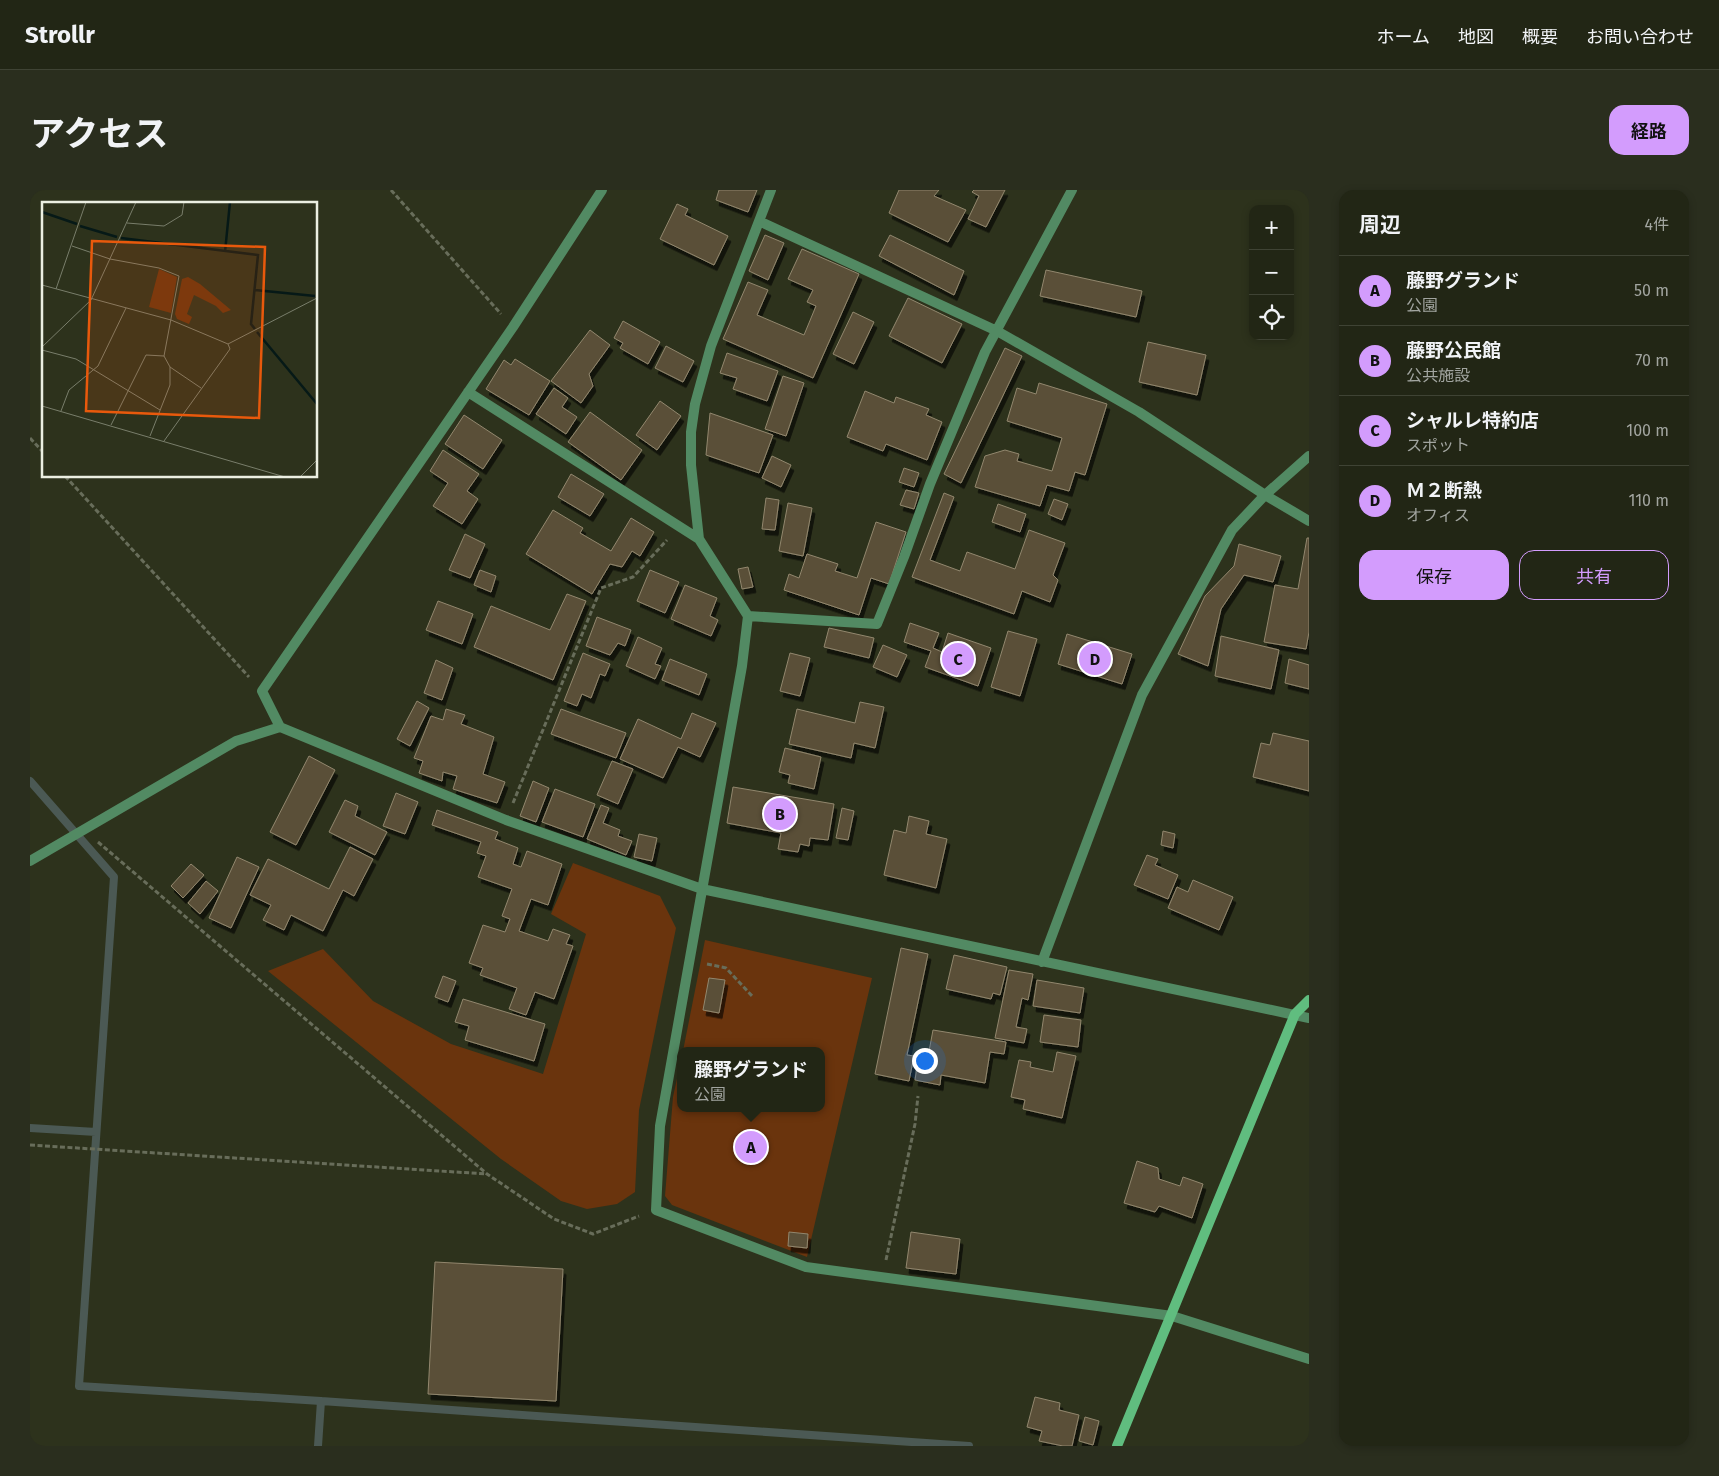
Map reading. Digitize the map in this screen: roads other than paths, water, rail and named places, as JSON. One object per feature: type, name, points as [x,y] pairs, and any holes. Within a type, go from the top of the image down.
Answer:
[{"type":"street","points":[[602,190],[513,327],[262,691],[280,727],[506,820],[702,888],[1309,1018]]},
{"type":"street","points":[[771,190],[711,346],[695,404],[691,432],[691,464],[699,538],[748,616],[742,666],[660,1126],[656,1210],[806,1267],[1172,1316],[1309,1359]]},
{"type":"street","points":[[748,616],[877,624],[904,558],[930,484],[986,352],[1072,190]]},
{"type":"street","points":[[759,220],[997,331],[1139,412],[1309,521]]},
{"type":"street","points":[[468,392],[699,538]]},
{"type":"street","points":[[1042,962],[1142,695],[1232,530],[1266,495],[1309,456]]},
{"type":"street","points":[[30,861],[236,742],[280,727]]},
{"type":"street","points":[[1118,1446],[1296,1014],[1309,1000]]},
{"type":"waterway","points":[[30,781],[114,877],[79,1386],[969,1446]]},
{"type":"waterway","points":[[30,1128],[96,1132]]},
{"type":"waterway","points":[[318,1446],[321,1401]]},
{"type":"place","name":"シャルレ特約店","points":[[958,659]]},
{"type":"place","name":"Ｍ２断熱","points":[[1095,659]]},
{"type":"place","name":"藤野公民館","points":[[780,814]]},
{"type":"place","name":"藤野グランド","points":[[751,1147]]}]
